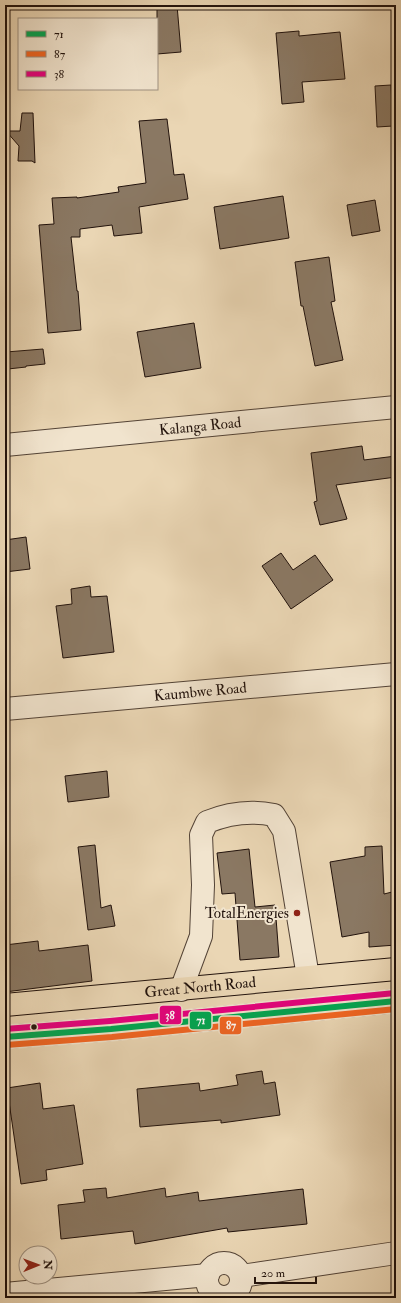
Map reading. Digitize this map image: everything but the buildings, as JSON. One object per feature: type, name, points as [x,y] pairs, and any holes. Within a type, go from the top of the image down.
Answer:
[{"type":"main road","name":"Great North Road","points":[[5,1005],[396,969]]},
{"type":"main road","name":"Great North Road","points":[[5,1037],[111,1029],[396,1000]]},
{"type":"street","name":"Kalanga Road","points":[[5,445],[396,407]]},
{"type":"street","name":"Kaumbwe Road","points":[[5,709],[396,674]]},
{"type":"street","points":[[181,990],[200,936],[203,885],[201,835],[207,822],[223,815],[258,812],[274,815],[284,831],[308,977]]},
{"type":"street","points":[[241,1287],[238,1270],[228,1263],[216,1265],[211,1269],[208,1275],[207,1281],[212,1292],[218,1297],[224,1297],[230,1296],[241,1287],[396,1252]]},
{"type":"street","points":[[5,1294],[208,1275]]},
{"type":"transit line","name":"38","points":[[5,1029],[110,1021],[395,993]]},
{"type":"transit line","name":"71","points":[[5,1037],[111,1029],[396,1001]]},
{"type":"transit line","name":"87","points":[[6,1045],[112,1037],[396,1009]]},
{"type":"place","name":"TotalEnergies","points":[[297,913]]}]
